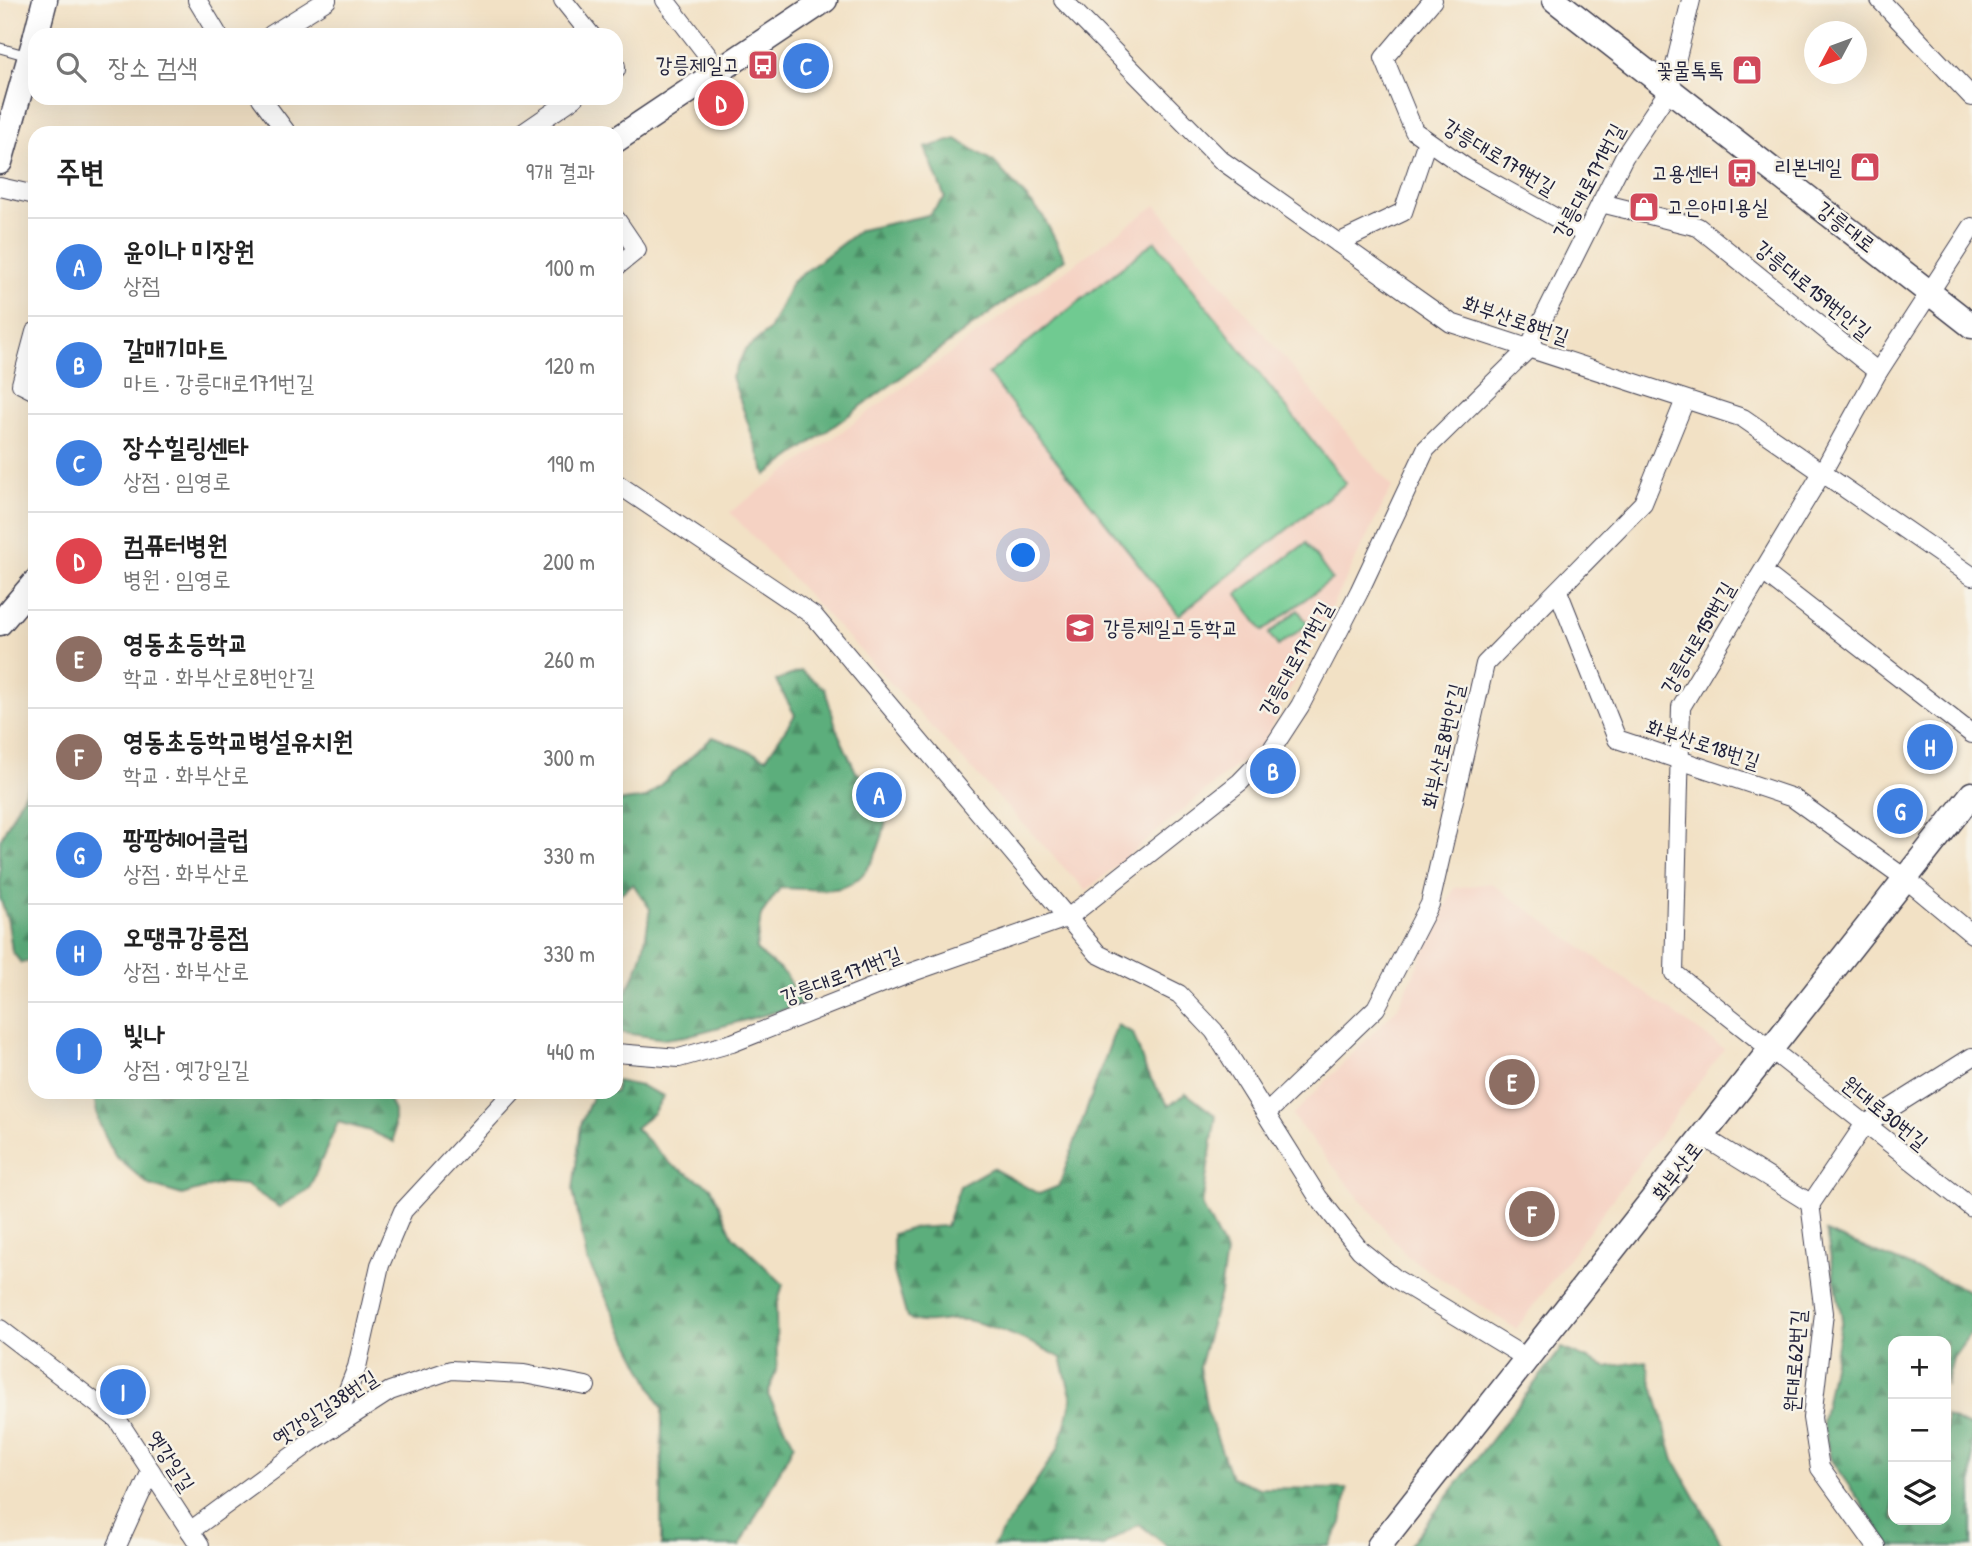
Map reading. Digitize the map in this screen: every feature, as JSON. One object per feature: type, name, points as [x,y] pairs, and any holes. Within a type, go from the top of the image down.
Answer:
[{"type":"street","points":[[38,28],[46,0]]},
{"type":"street","points":[[197,0],[214,28]]},
{"type":"street","points":[[282,28],[327,0]]},
{"type":"street","points":[[563,0],[585,28]]},
{"type":"street","points":[[665,0],[719,70]]},
{"type":"street","points":[[623,135],[825,0]]},
{"type":"street","name":"화부산로8번길","points":[[1063,0],[1222,160],[1451,323],[1743,418],[1972,576]]},
{"type":"street","name":"강릉대로179번길","points":[[1433,0],[1384,58],[1414,131],[1468,169],[1585,234]]},
{"type":"street","name":"강릉대로","points":[[1555,0],[1972,326]]},
{"type":"street","name":"강릉대로171번길","points":[[623,1054],[678,1058],[732,1043],[901,976],[1069,917],[1240,782],[1272,749],[1300,706],[1359,592],[1426,449],[1528,349],[1624,158],[1669,90],[1691,0]]},
{"type":"street","points":[[1880,0],[1972,97]]},
{"type":"street","points":[[0,162],[28,64]]},
{"type":"street","points":[[266,105],[282,126]]},
{"type":"street","points":[[533,126],[564,105]]},
{"type":"street","points":[[1338,243],[1403,212],[1427,141]]},
{"type":"street","points":[[0,187],[28,193]]},
{"type":"street","name":"강릉대로159번안길","points":[[1601,203],[1698,228],[1878,372]]},
{"type":"street","name":"강릉대로159번길","points":[[1772,1051],[1674,973],[1681,708],[1822,473],[1878,372],[1928,291],[1972,227]]},
{"type":"street","points":[[623,229],[637,250],[623,261]]},
{"type":"street","points":[[28,358],[21,384],[28,388]]},
{"type":"street","name":"화부산로8번안길","points":[[1267,1113],[1376,1008],[1430,904],[1485,664],[1643,502],[1685,400]]},
{"type":"street","points":[[623,488],[814,616],[1098,954],[1179,994],[1214,1031],[1318,1197],[1360,1250],[1396,1279],[1528,1359]]},
{"type":"street","points":[[1763,572],[1972,734]]},
{"type":"street","points":[[0,623],[28,590]]},
{"type":"street","name":"화부산로18번길","points":[[1558,591],[1617,739],[1793,798],[1906,879],[1972,934]]},
{"type":"street","name":"화부산로","points":[[1380,1546],[1972,794]]},
{"type":"street","name":"원대로30번길","points":[[1772,1051],[1972,1208]]},
{"type":"street","points":[[1704,1137],[1810,1205],[1864,1125],[1972,1057]]},
{"type":"street","points":[[333,1428],[357,1367],[380,1265],[403,1211],[507,1099]]},
{"type":"street","name":"원대로62번길","points":[[1810,1205],[1824,1313],[1812,1418],[1820,1468],[1876,1546]]},
{"type":"street","name":"옛강일길","points":[[0,1329],[117,1419],[195,1538]]},
{"type":"street","name":"옛강일길38번길","points":[[195,1538],[333,1428],[390,1391],[451,1370],[524,1374],[586,1386]]},
{"type":"street","points":[[117,1546],[151,1471]]},
{"type":"lane","points":[[0,48],[28,44]]},
{"type":"shaded area","name":"강릉제일고등학교","points":[[1156,205],[1392,487],[1263,743],[1086,891],[730,512]]},
{"type":"shaded area","points":[[1491,883],[1724,1049],[1516,1329],[1407,1256],[1292,1116],[1398,1007],[1454,888]]},
{"type":"green space","points":[[956,139],[994,162],[1043,216],[1065,259],[766,475],[732,377],[745,350],[769,330],[792,282],[860,230],[928,215],[945,198],[925,148]]},
{"type":"green space","points":[[1155,241],[1346,483],[1179,615],[988,374]]},
{"type":"green space","points":[[1306,543],[1332,579],[1263,631],[1237,594]]},
{"type":"green space","points":[[1298,610],[1308,624],[1278,646],[1269,634]]},
{"type":"green space","points":[[801,671],[825,689],[838,733],[856,772],[888,792],[886,819],[878,849],[863,874],[852,883],[833,889],[780,888],[761,915],[756,950],[786,975],[801,1005],[686,1036],[665,1039],[623,1033],[623,994],[636,971],[644,947],[650,909],[633,884],[623,892],[623,801],[646,798],[713,737],[766,758],[795,715],[776,681]]},
{"type":"green space","points":[[28,786],[28,961],[21,963],[12,951],[8,922],[0,898],[0,840]]},
{"type":"green space","points":[[1117,1025],[1133,1033],[1147,1073],[1169,1106],[1186,1093],[1216,1116],[1202,1205],[1226,1253],[1220,1293],[1199,1367],[1207,1410],[1231,1477],[1259,1488],[1347,1489],[1342,1523],[1330,1546],[1167,1546],[1139,1524],[1103,1546],[993,1546],[1059,1447],[1072,1399],[1061,1358],[1014,1336],[975,1322],[957,1319],[923,1322],[907,1318],[894,1272],[893,1234],[913,1228],[946,1226],[960,1186],[992,1168],[1039,1194],[1059,1186]]},
{"type":"green space","points":[[623,1082],[641,1086],[664,1096],[653,1113],[635,1128],[672,1165],[711,1187],[733,1236],[783,1284],[776,1309],[777,1367],[768,1395],[794,1444],[740,1546],[661,1546],[662,1408],[587,1260],[573,1190],[581,1124],[591,1099],[623,1099]]},
{"type":"green space","points":[[94,1099],[388,1099],[394,1111],[394,1142],[370,1131],[338,1122],[309,1189],[279,1207],[246,1185],[223,1183],[182,1195],[149,1185],[115,1156],[99,1123]]},
{"type":"green space","points":[[1826,1232],[1972,1292],[1972,1332],[1953,1358],[1951,1366],[1951,1336],[1888,1336],[1888,1525],[1951,1525],[1951,1418],[1972,1428],[1972,1546],[1891,1546],[1831,1460],[1822,1422],[1842,1319]]},
{"type":"green space","points":[[1562,1348],[1606,1367],[1646,1361],[1674,1460],[1723,1546],[1409,1546]]},
{"type":"place","name":"강릉제일고","points":[[763,65]]},
{"type":"place","name":"장수힐링센타","points":[[806,66]]},
{"type":"place","name":"꽃물톡톡","points":[[1747,70]]},
{"type":"place","name":"컴퓨터병원","points":[[721,103]]},
{"type":"place","name":"리본네일","points":[[1865,167]]},
{"type":"place","name":"고용센터","points":[[1742,173]]},
{"type":"place","name":"고은아미용실","points":[[1644,207]]},
{"type":"place","name":"강릉제일고등학교","points":[[1080,628]]},
{"type":"place","name":"오땡큐강릉점","points":[[1930,747]]},
{"type":"place","name":"갈매기마트","points":[[1273,771]]},
{"type":"place","name":"윤이나 미장원","points":[[879,795]]},
{"type":"place","name":"팡팡헤어클럽","points":[[1900,811]]},
{"type":"place","name":"영동초등학교","points":[[1512,1082]]},
{"type":"place","name":"영동초등학교병설유치원","points":[[1532,1214]]},
{"type":"place","name":"빛나","points":[[123,1392]]}]
